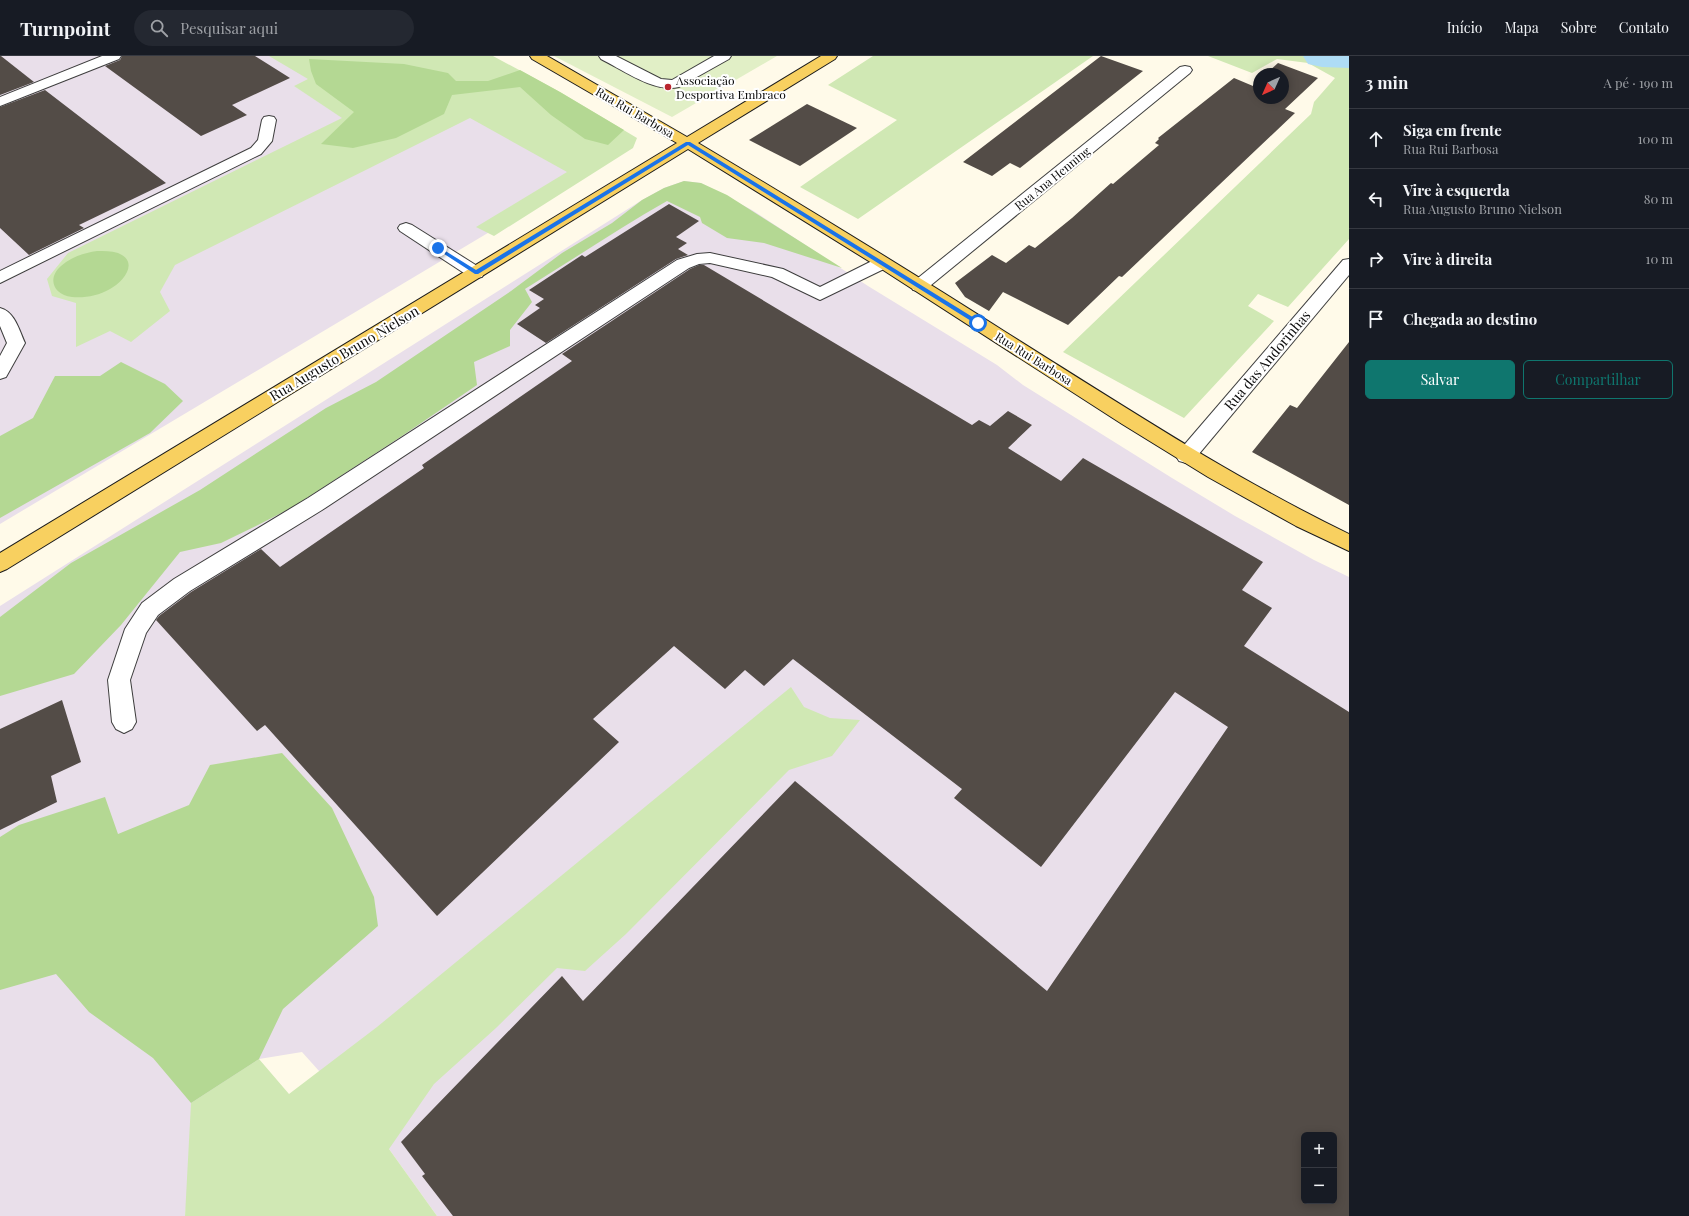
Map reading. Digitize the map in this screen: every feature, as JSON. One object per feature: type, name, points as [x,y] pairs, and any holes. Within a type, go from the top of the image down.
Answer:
[{"type":"main road","name":"Rua Rui Barbosa","points":[[537,56],[616,100],[688,143],[919,286],[1186,456],[1239,487],[1349,543]]},
{"type":"main road","name":"Rua Augusto Bruno Nielson","points":[[0,563],[830,56]]},
{"type":"street","points":[[0,102],[114,56]]},
{"type":"street","points":[[606,56],[658,83],[666,84],[674,84],[724,56]]},
{"type":"street","name":"Rua Ana Henning","points":[[919,286],[1185,70]]},
{"type":"street","points":[[0,278],[256,151],[265,140],[269,120]]},
{"type":"street","points":[[406,228],[476,273]]},
{"type":"street","points":[[124,722],[119,680],[136,629],[150,609],[182,585],[315,504],[682,264],[697,259],[710,258],[777,273],[820,294],[882,263]]},
{"type":"street","name":"Rua das Andorinhas","points":[[1186,456],[1349,264]]},
{"type":"street","points":[[0,314],[7,322],[16,343],[0,373]]},
{"type":"shaded area","points":[[0,56],[487,56],[627,150],[0,524]]},
{"type":"shaded area","points":[[684,181],[701,183],[752,210],[868,286],[997,365],[1023,385],[1172,478],[1235,516],[1314,560],[1349,577],[1349,1216],[437,1216],[389,1149],[302,1052],[259,1059],[188,1190],[185,1216],[0,1216],[0,606],[642,200],[664,188]]},
{"type":"green space","points":[[269,56],[493,56],[560,92],[637,138],[633,148],[494,236],[476,227],[567,172],[470,118],[175,265],[160,292],[170,311],[131,342],[110,331],[76,347],[76,303],[52,296],[47,279],[68,253],[342,118],[294,86],[308,79]]},
{"type":"green space","name":"Associação Desportiva Embraco","points":[[554,56],[777,56],[672,117]]},
{"type":"green space","points":[[873,56],[1093,56],[858,219],[800,187],[897,120],[828,85]]},
{"type":"green space","points":[[1208,56],[1349,56],[1349,239],[1288,307],[1258,294],[1248,306],[1274,321],[1184,418],[1063,352],[1311,114],[1314,102],[1335,78],[1308,63],[1277,59],[1261,68],[1253,68],[1252,73]]},
{"type":"green space","points":[[309,59],[404,64],[448,73],[456,81],[488,81],[520,70],[624,130],[608,145],[585,139],[551,115],[520,87],[452,95],[444,114],[396,138],[353,148],[321,144],[354,112],[316,84],[311,71]]},
{"type":"green space","points":[[684,181],[701,183],[727,195],[842,268],[764,243],[727,238],[702,223],[700,217],[667,201],[525,289],[532,302],[510,330],[510,346],[474,362],[477,385],[293,507],[221,543],[180,552],[121,625],[74,674],[0,696],[0,617],[71,563],[200,490],[326,408],[376,382],[511,291],[562,253],[612,223],[642,200],[664,188]]},
{"type":"green space","points":[[97,251],[115,252],[125,257],[128,261],[129,266],[127,272],[120,282],[105,291],[87,297],[65,296],[60,293],[56,289],[53,281],[54,276],[61,266],[78,256]]},
{"type":"green space","points":[[121,362],[165,384],[183,401],[150,433],[0,518],[0,436],[33,418],[55,376],[100,376]]},
{"type":"green space","points":[[791,687],[804,707],[830,718],[860,720],[832,756],[789,770],[626,934],[585,971],[557,968],[496,1028],[434,1084],[389,1149],[437,1216],[185,1216],[191,1103],[259,1059],[289,1094],[377,1027]]},
{"type":"green space","points":[[282,753],[332,808],[374,897],[378,926],[283,1009],[259,1059],[191,1103],[153,1058],[89,1012],[56,974],[0,990],[0,837],[19,825],[105,797],[118,834],[189,805],[210,765]]},
{"type":"building","points":[[1,56],[34,82],[0,95]]},
{"type":"building","points":[[122,56],[255,56],[290,78],[232,105],[247,115],[201,136],[105,66],[120,60]]},
{"type":"building","points":[[1101,56],[1143,71],[1020,168],[1010,163],[992,176],[963,162]]},
{"type":"building","points":[[1278,63],[1318,78],[1285,109],[1295,113],[1122,277],[1119,276],[1068,325],[1003,292],[989,311],[965,297],[955,283],[992,255],[1006,263],[1029,245],[1035,248],[1072,218],[1111,183],[1113,184],[1159,145],[1155,143],[1159,139],[1158,138],[1234,78],[1253,86],[1253,104],[1289,104],[1289,68],[1273,68]]},
{"type":"building","points":[[45,90],[166,183],[79,225],[84,228],[29,255],[0,228],[0,107]]},
{"type":"building","points":[[807,104],[857,128],[800,166],[749,140]]},
{"type":"building","points":[[669,204],[699,221],[676,237],[687,243],[678,249],[688,255],[676,259],[546,343],[517,324],[540,308],[535,305],[544,299],[529,290],[582,255],[585,257]]},
{"type":"building","points":[[699,265],[704,265],[972,425],[979,420],[990,426],[1008,411],[1032,425],[1008,448],[1061,481],[1083,458],[1263,562],[1242,590],[1272,608],[1244,646],[1349,712],[1349,1216],[453,1216],[422,1176],[425,1174],[401,1142],[562,976],[583,1001],[795,781],[1047,991],[1228,727],[1175,692],[1041,867],[954,798],[962,789],[793,659],[764,686],[745,670],[725,689],[674,646],[593,719],[619,742],[437,916],[265,725],[257,731],[156,620],[159,616],[191,592],[261,549],[280,567],[424,468],[422,465],[572,361],[562,354],[690,269]]},
{"type":"building","points":[[1349,342],[1349,505],[1252,452],[1290,405],[1297,408]]},
{"type":"building","points":[[62,700],[81,762],[51,776],[57,802],[0,830],[0,729]]},
{"type":"waterway","points":[[1322,56],[1349,57]]},
{"type":"place","name":"Associação Desportiva Embraco","points":[[668,87]]},
{"type":"route","points":[[438,248],[476,273],[688,143],[978,323]]}]
